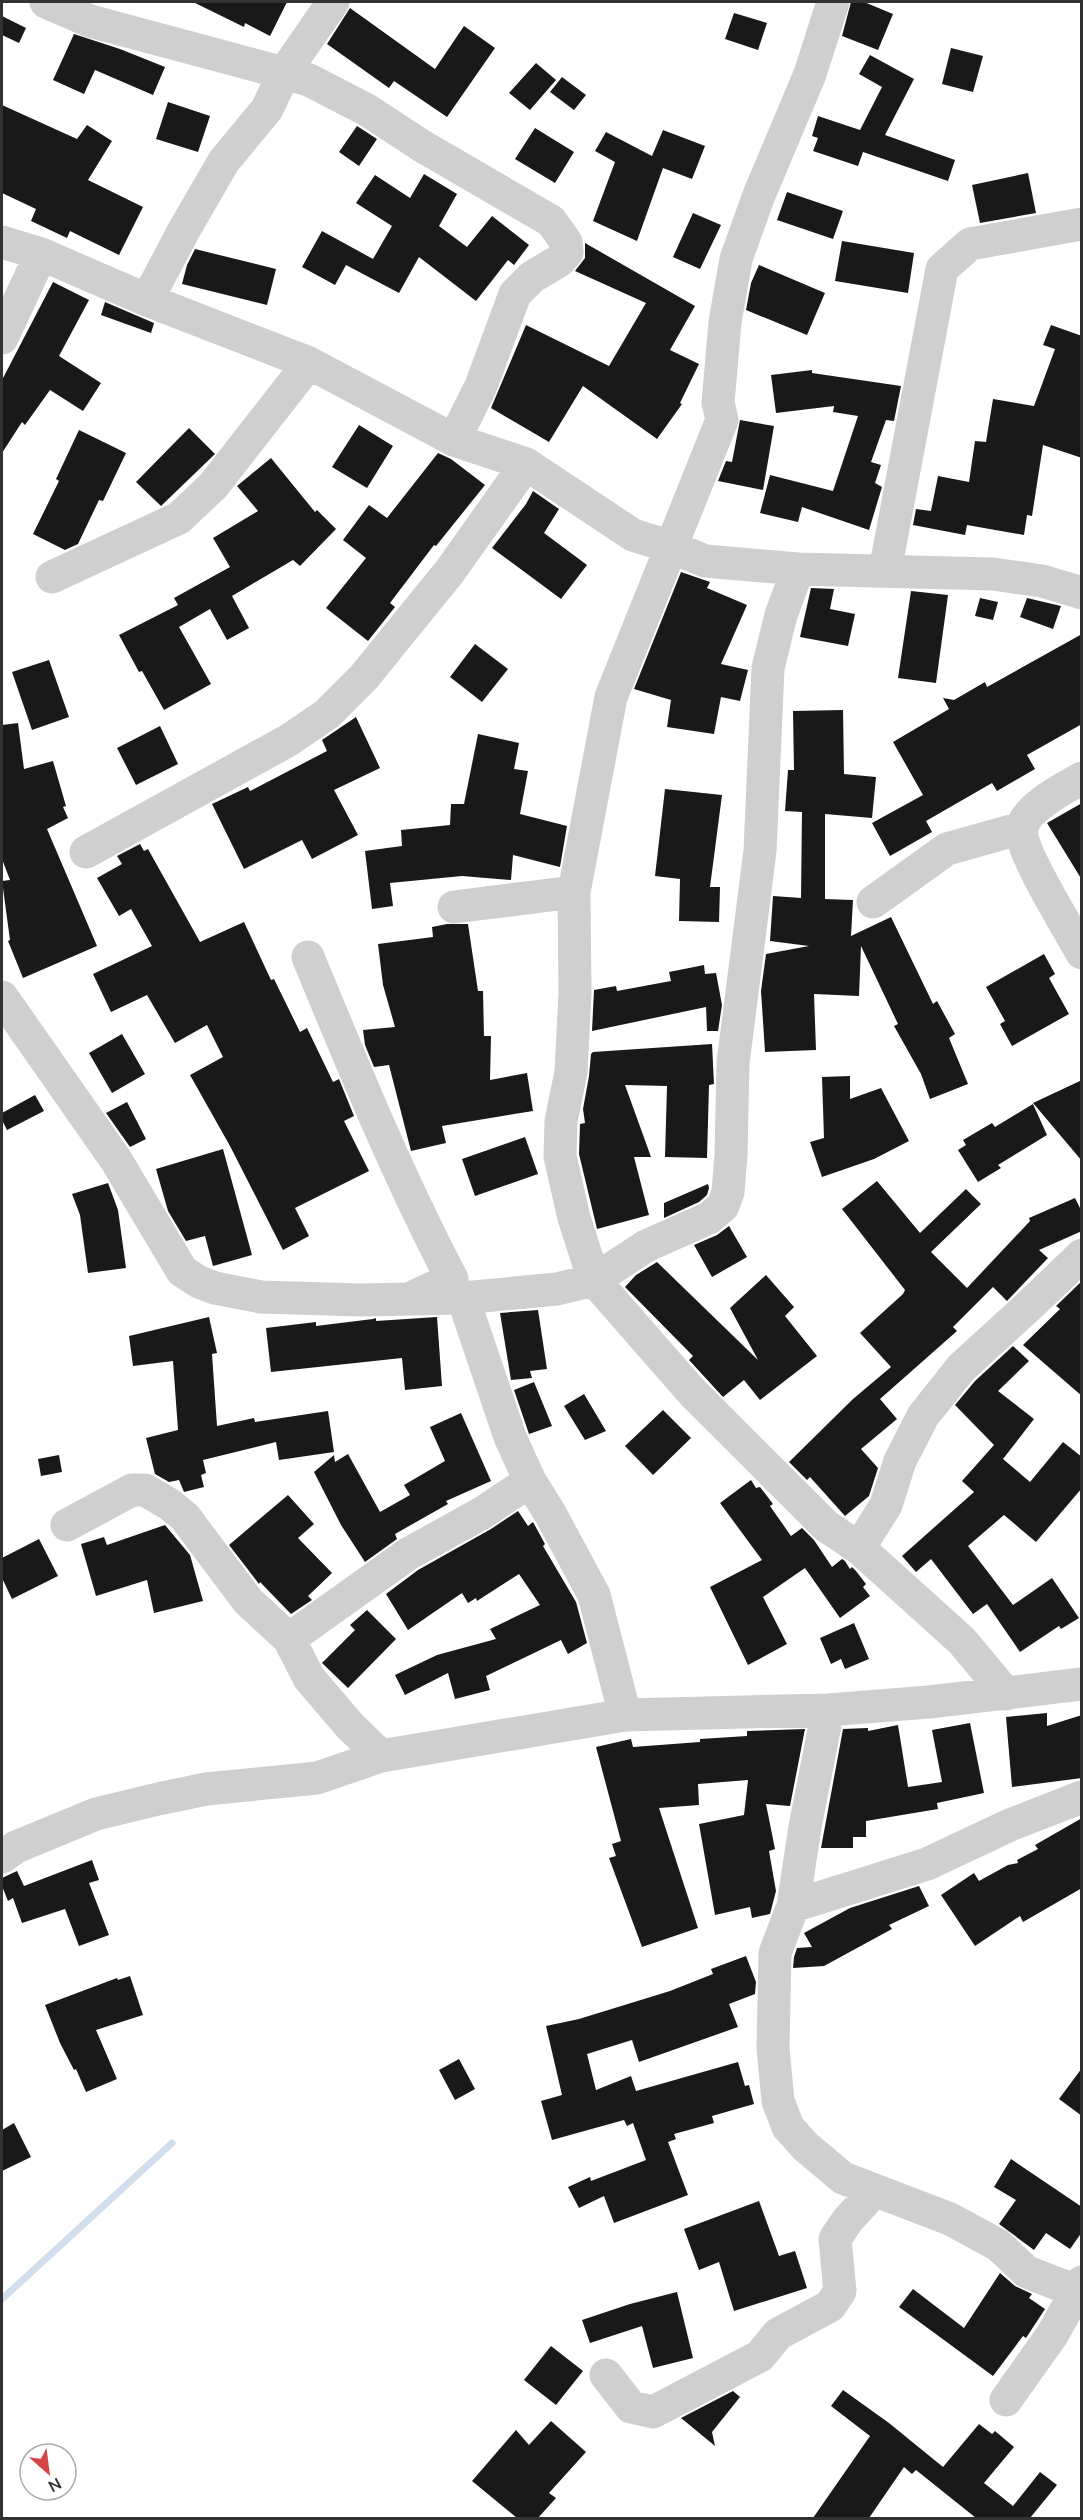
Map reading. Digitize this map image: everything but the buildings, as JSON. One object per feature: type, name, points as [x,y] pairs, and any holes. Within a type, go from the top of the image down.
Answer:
[{"type":"street","points":[[46,2],[90,21],[309,80],[367,110],[422,146],[551,221],[566,242],[567,252],[560,261],[532,277],[515,294],[481,386],[454,440]]},
{"type":"street","points":[[147,300],[224,161],[267,108],[284,73],[333,2]]},
{"type":"street","points":[[833,2],[810,74],[759,195],[736,259],[725,322],[718,403],[722,420],[611,698],[574,892],[575,993],[571,1072],[561,1121],[560,1156],[574,1218],[594,1280],[692,1392],[826,1526],[860,1548],[962,1641],[1006,1694]]},
{"type":"street","points":[[885,571],[942,269],[970,244],[1082,224]]},
{"type":"street","points":[[2,242],[41,254],[147,300],[309,363],[454,440],[526,464],[633,535],[705,561],[798,569],[993,574],[1042,581],[1082,593]]},
{"type":"street","points":[[2,338],[41,254]]},
{"type":"street","points":[[52,577],[179,518],[213,486],[309,363]]},
{"type":"street","points":[[86,852],[289,740],[327,714],[364,677],[450,570],[526,464]]},
{"type":"street","points":[[2,997],[116,1160],[182,1271],[199,1282],[215,1288],[261,1297],[411,1299],[463,1298],[557,1289],[594,1280],[646,1246],[709,1218],[723,1206],[728,1192],[733,1064],[760,852],[768,668],[781,615],[798,569]]},
{"type":"street","points":[[1082,778],[1056,792],[1030,813],[1022,828],[1024,843],[1034,865],[1082,953]]},
{"type":"street","points":[[873,902],[947,849],[1022,828]]},
{"type":"street","points":[[454,907],[574,892]]},
{"type":"street","points":[[308,957],[374,1119],[452,1278],[411,1299]]},
{"type":"street","points":[[860,1548],[886,1505],[900,1461],[923,1416],[961,1368],[1082,1255]]},
{"type":"street","points":[[463,1298],[510,1437],[530,1481],[594,1595],[625,1715]]},
{"type":"street","points":[[289,1639],[408,1554],[482,1512],[530,1481]]},
{"type":"street","points":[[67,1525],[132,1490],[145,1490],[169,1504],[185,1517],[248,1602],[289,1639],[309,1678],[350,1726],[381,1756]]},
{"type":"street","points":[[2,1857],[16,1847],[96,1814],[158,1799],[206,1789],[316,1778],[381,1756],[625,1715],[828,1710],[1006,1694],[1082,1684]]},
{"type":"street","points":[[828,1710],[805,1827],[793,1906],[775,1953],[773,2048],[778,2101],[789,2127],[806,2147],[843,2178],[950,2218],[998,2245],[1027,2272],[1079,2287],[1052,2335],[1006,2400]]},
{"type":"street","points":[[793,1906],[927,1864],[1010,1825],[1082,1797]]},
{"type":"street","points":[[606,2375],[631,2407],[653,2412],[760,2356],[778,2334],[830,2306],[840,2291],[835,2239],[847,2221],[874,2191]]},
{"type":"waterway","points":[[2,2299],[172,2143]]}]
